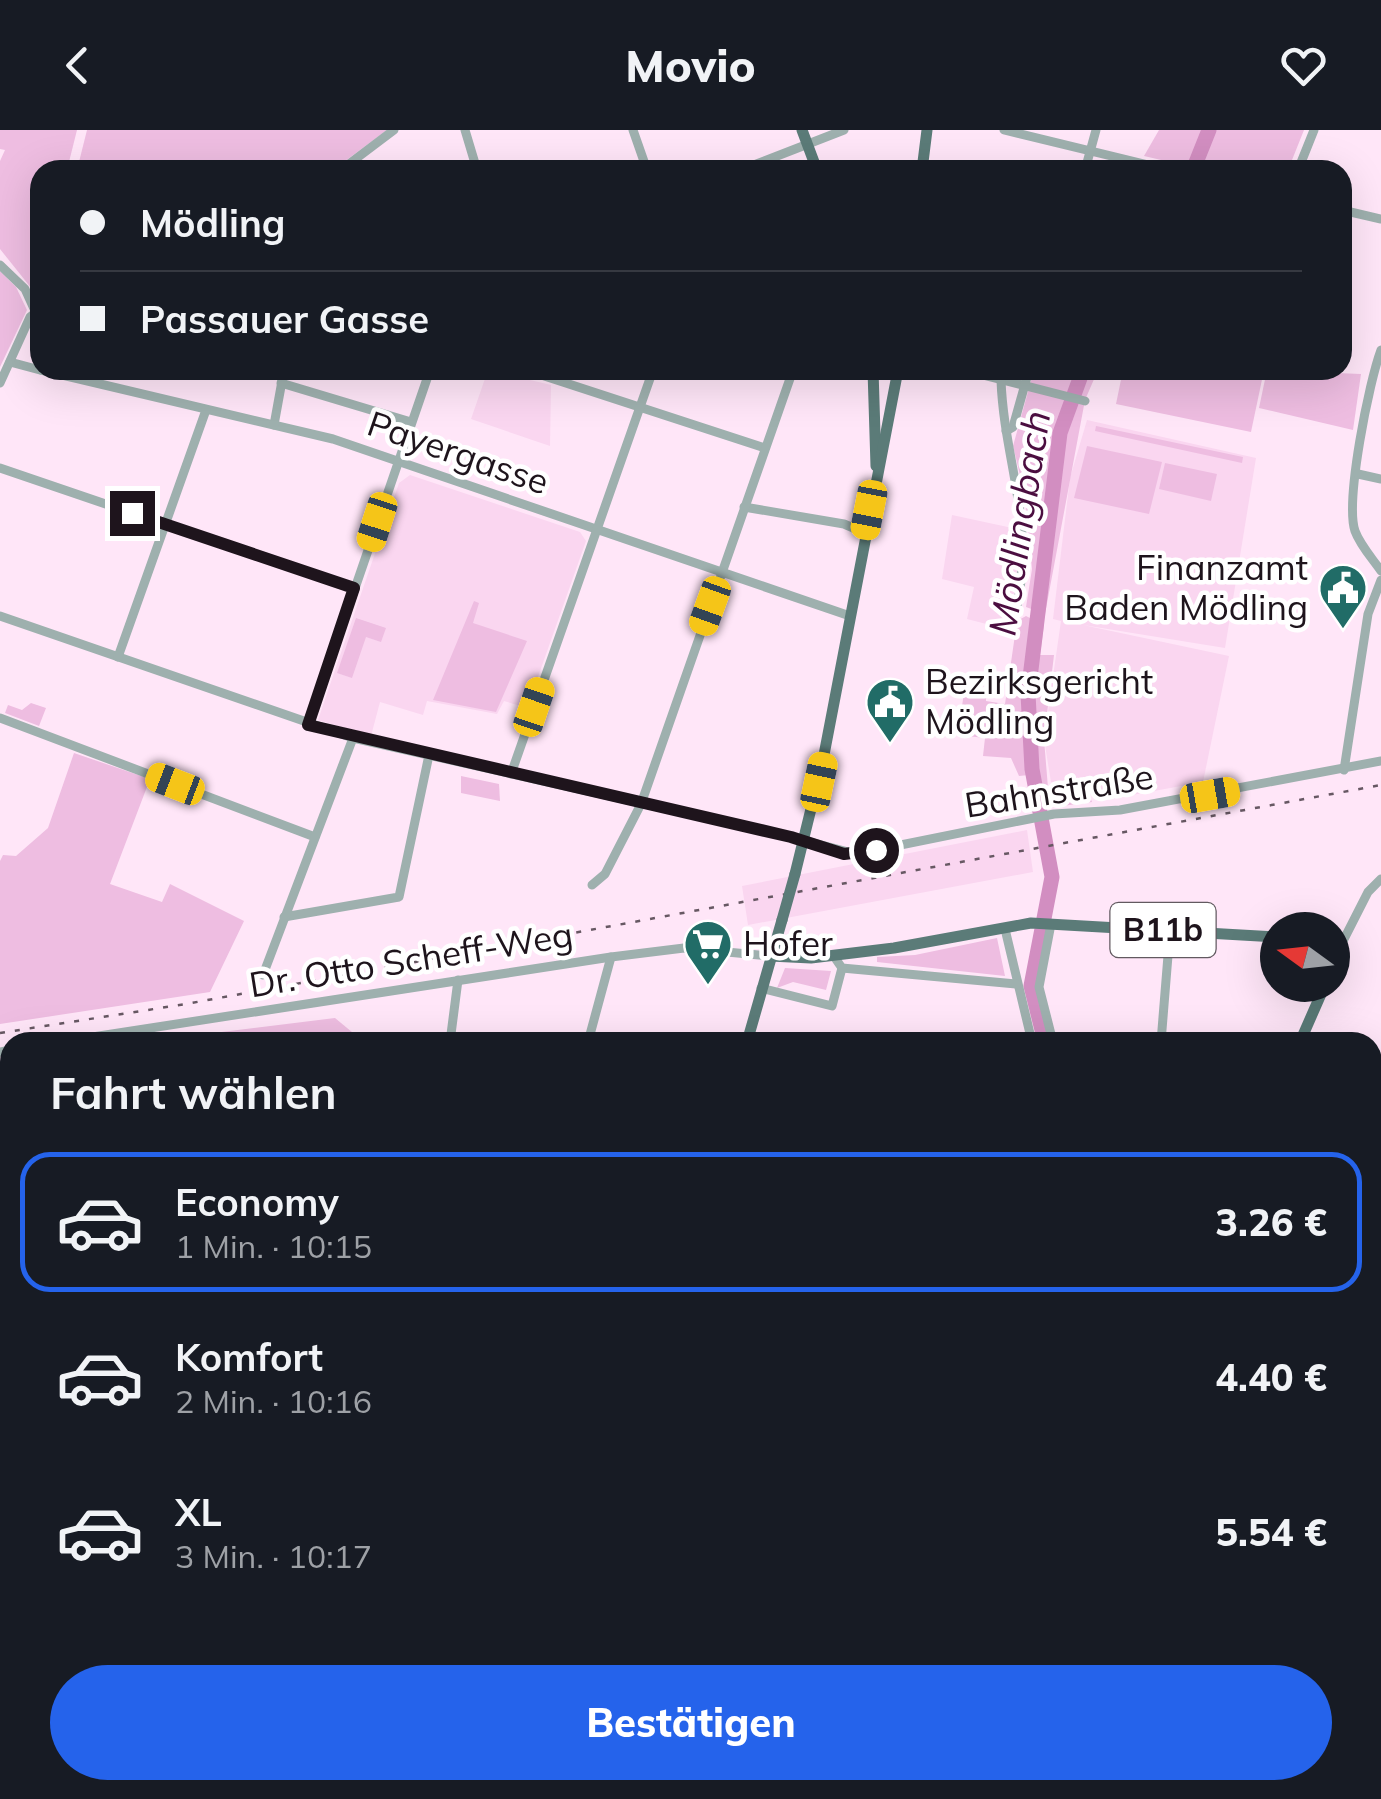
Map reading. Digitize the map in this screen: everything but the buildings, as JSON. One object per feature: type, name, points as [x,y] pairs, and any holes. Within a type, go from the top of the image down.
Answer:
[{"type":"main road","points":[[802,130],[813,160]]},
{"type":"main road","points":[[923,160],[926,130]]},
{"type":"main road","points":[[873,380],[877,470]]},
{"type":"main road","points":[[750,1032],[804,842],[896,380]]},
{"type":"main road","name":"B11b","points":[[770,956],[833,955],[1041,924],[1260,937]]},
{"type":"main road","points":[[1304,1032],[1318,1002]]},
{"type":"street","points":[[355,160],[394,130]]},
{"type":"street","points":[[474,160],[466,132],[478,130]]},
{"type":"street","points":[[632,130],[644,160]]},
{"type":"street","points":[[768,160],[844,130]]},
{"type":"street","points":[[1004,130],[1127,160]]},
{"type":"street","points":[[1088,160],[1096,130]]},
{"type":"street","points":[[1302,160],[1314,130]]},
{"type":"street","points":[[1352,212],[1381,218]]},
{"type":"street","points":[[0,264],[30,298]]},
{"type":"street","points":[[0,383],[30,323]]},
{"type":"street","points":[[1381,350],[1371,377],[1354,527],[1381,571]]},
{"type":"street","name":"Payergasse","points":[[10,362],[30,367]]},
{"type":"street","name":"Payergasse","points":[[82,380],[274,425],[397,462],[850,616]]},
{"type":"street","points":[[274,425],[282,380]]},
{"type":"street","points":[[308,725],[426,380]]},
{"type":"street","points":[[557,380],[765,448]]},
{"type":"street","points":[[511,774],[649,380]]},
{"type":"street","points":[[592,885],[605,874],[641,804],[790,380]]},
{"type":"street","points":[[1017,606],[1025,568],[1023,529],[1017,472],[1006,445],[1001,380],[1082,400]]},
{"type":"street","points":[[1006,431],[1013,427],[1027,380]]},
{"type":"street","points":[[281,383],[411,422]]},
{"type":"street","points":[[118,657],[206,410]]},
{"type":"street","points":[[0,468],[354,588]]},
{"type":"street","points":[[1358,474],[1381,479]]},
{"type":"street","points":[[744,507],[844,524],[864,533]]},
{"type":"street","points":[[1344,770],[1368,614],[1381,580]]},
{"type":"street","name":"Bahnstraße","points":[[0,616],[352,738],[856,854],[1054,814],[1120,810],[1381,761]]},
{"type":"street","points":[[0,718],[315,837]]},
{"type":"street","points":[[264,973],[352,738]]},
{"type":"street","points":[[284,918],[398,897],[428,755]]},
{"type":"street","points":[[1350,926],[1379,886]]},
{"type":"street","points":[[1041,924],[1040,986],[1051,1032]]},
{"type":"street","points":[[1004,929],[1029,1032]]},
{"type":"street","points":[[1162,1032],[1170,930]]},
{"type":"street","name":"Dr. Otto Scheff-Weg","points":[[124,1032],[684,948],[756,958],[770,956]]},
{"type":"street","points":[[761,988],[832,1006],[842,968],[833,955]]},
{"type":"street","points":[[591,1032],[611,957]]},
{"type":"street","points":[[842,968],[1016,984]]},
{"type":"street","points":[[451,1032],[458,980]]},
{"type":"shaded area","points":[[0,130],[77,130],[70,160],[30,160],[30,286],[0,249],[0,161],[5,150],[0,149]]},
{"type":"shaded area","points":[[87,130],[387,130],[346,160],[80,160]]},
{"type":"shaded area","points":[[1159,130],[1304,130],[1292,160],[1161,160],[1144,156]]},
{"type":"shaded area","points":[[0,271],[16,287],[27,310],[0,367]]},
{"type":"shaded area","points":[[1352,374],[1361,374],[1353,430],[1259,408],[1265,380],[1352,380]]},
{"type":"shaded area","points":[[485,380],[530,380],[551,385],[550,446],[471,419]]},
{"type":"shaded area","points":[[1031,380],[1094,380],[1085,400],[1045,614],[1026,607],[1032,569],[1025,496],[1013,446]]},
{"type":"shaded area","points":[[1121,380],[1262,380],[1251,432],[1116,404]]},
{"type":"shaded area","points":[[1087,420],[1256,458],[1225,648],[1083,625],[1229,656],[1203,782],[1132,795],[1051,782],[1044,739],[1061,621],[1053,619],[1070,478]]},
{"type":"shaded area","points":[[1096,426],[1243,457],[1242,463],[1095,431]]},
{"type":"shaded area","points":[[1087,446],[1162,462],[1149,514],[1074,498]]},
{"type":"shaded area","points":[[1165,463],[1217,474],[1211,501],[1159,489]]},
{"type":"shaded area","points":[[410,475],[580,532],[586,541],[527,708],[504,701],[497,714],[427,701],[423,715],[380,702],[371,736],[318,720],[399,483]]},
{"type":"shaded area","points":[[952,515],[1017,529],[1019,569],[1006,629],[967,619],[974,587],[942,579]]},
{"type":"shaded area","points":[[474,601],[479,603],[473,623],[527,641],[496,712],[433,700]]},
{"type":"shaded area","points":[[1026,616],[1044,625],[1040,655],[1054,655],[1044,739],[1048,788],[1053,793],[1090,797],[1092,802],[1039,809],[1029,775],[1019,776],[1011,758],[983,756],[985,738],[958,735],[964,692],[986,695],[986,701],[1005,704],[1017,621]]},
{"type":"shaded area","points":[[356,618],[386,628],[381,642],[366,637],[352,678],[337,673]]},
{"type":"shaded area","points":[[31,703],[46,708],[39,726],[5,713],[8,705],[22,710]]},
{"type":"shaded area","points":[[74,753],[150,779],[110,884],[162,902],[170,884],[244,921],[210,992],[0,1024],[0,861],[3,855],[16,856],[48,828]]},
{"type":"shaded area","points":[[461,776],[499,784],[500,801],[461,793]]},
{"type":"shaded area","points":[[1027,830],[1033,872],[748,925],[742,886]]},
{"type":"shaded area","points":[[997,938],[1005,976],[877,962],[877,957],[915,955]]},
{"type":"shaded area","points":[[785,968],[831,971],[826,990],[793,982],[777,988]]},
{"type":"shaded area","points":[[335,1018],[352,1032],[221,1032]]},
{"type":"waterway","name":"Mödlingbach","points":[[1197,160],[1209,130]]},
{"type":"waterway","name":"Mödlingbach","points":[[1042,1032],[1031,986],[1052,877],[1032,769],[1028,694],[1060,433],[1079,380]]},
{"type":"railway","points":[[6,1032],[186,1004],[1381,785]]},
{"type":"place","name":"Finanzamt Baden Mödling","points":[[1343,630]]},
{"type":"place","name":"Bezirksgericht Mödling","points":[[890,744]]},
{"type":"place","name":"Hofer","points":[[708,986]]},
{"type":"route","points":[[132,513],[354,588],[308,725],[791,837],[833,852],[856,854],[876,850]]}]
